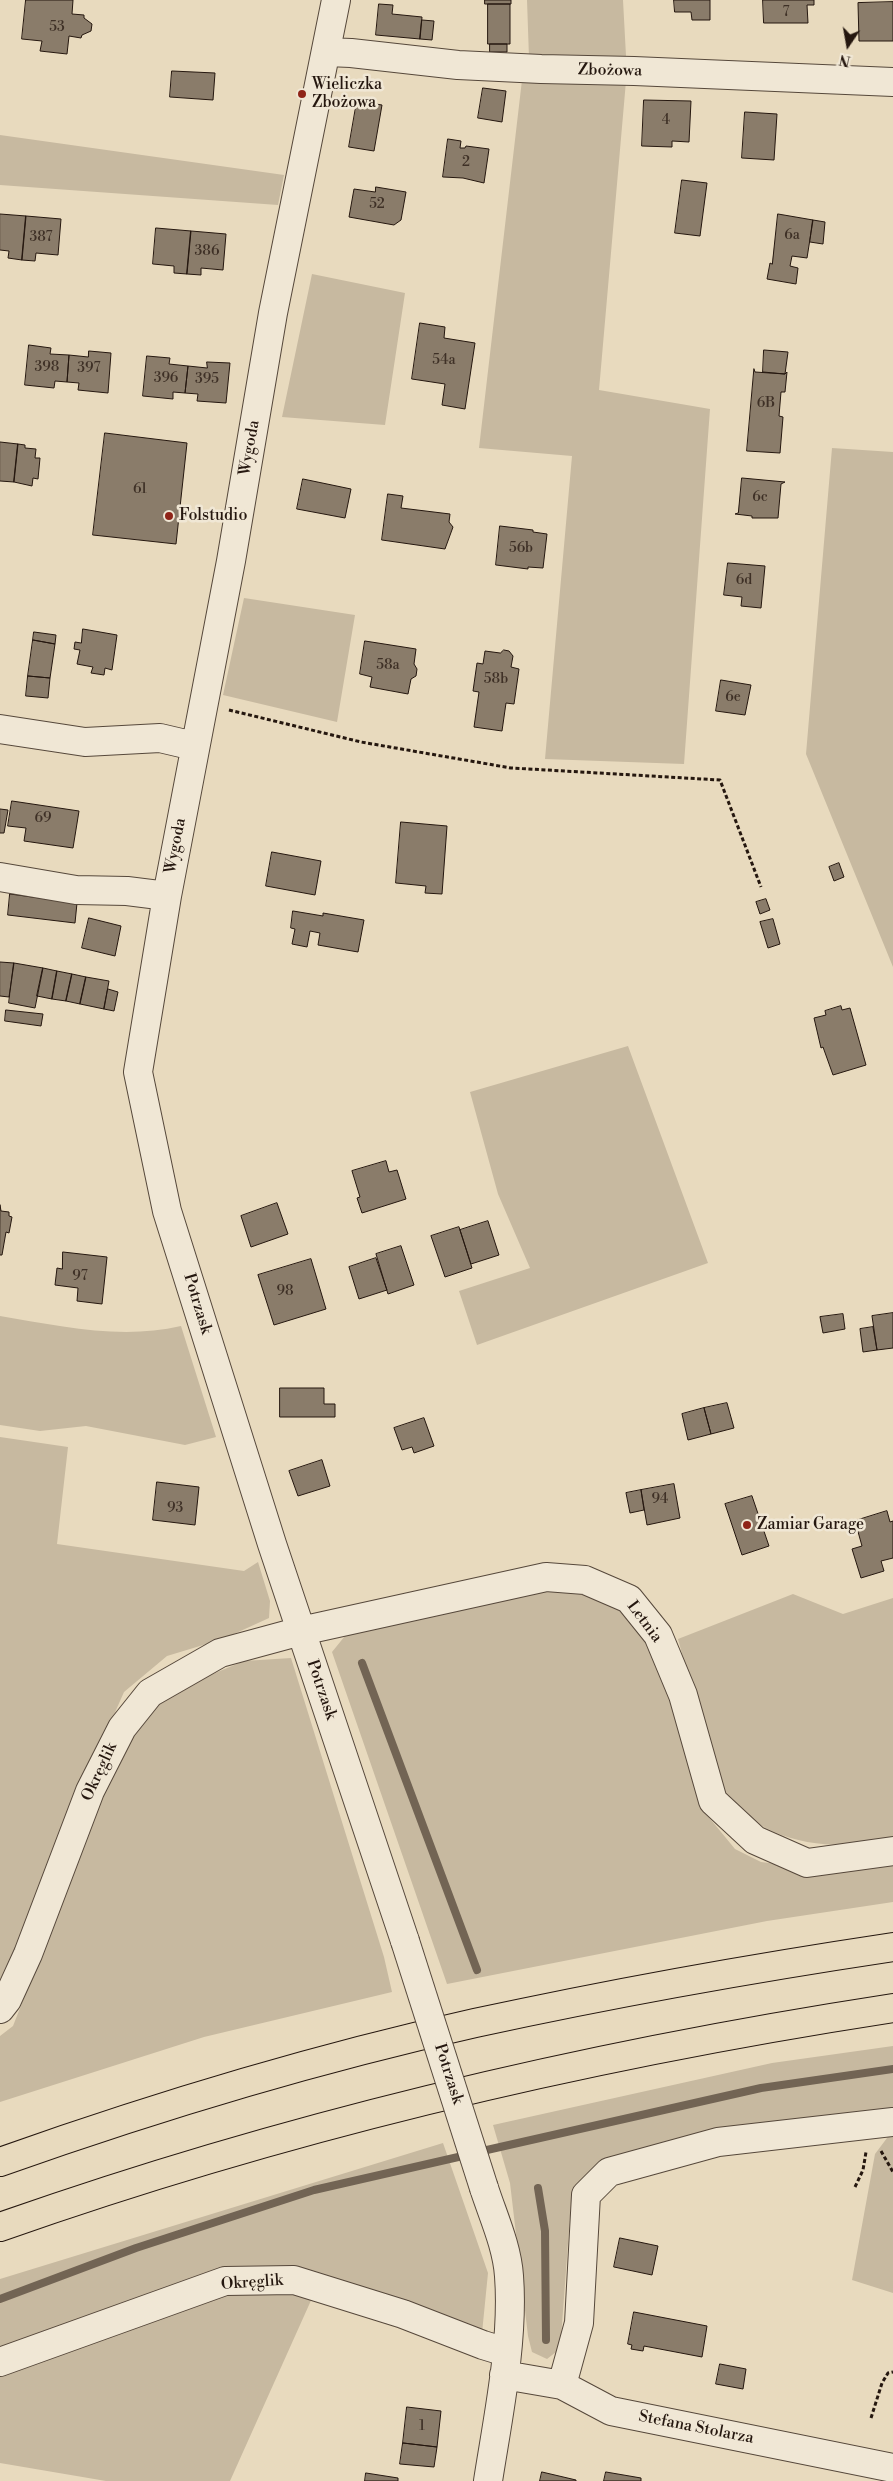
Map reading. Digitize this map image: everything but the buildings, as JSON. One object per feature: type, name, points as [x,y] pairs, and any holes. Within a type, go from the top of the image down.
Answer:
[{"type":"highway","points":[[0,2162],[180,2102],[319,2063],[472,2024],[682,1981],[893,1947]]},
{"type":"highway","points":[[0,2228],[171,2170],[427,2099],[548,2070],[669,2046],[893,2008]]},
{"type":"street","name":"Wygoda","points":[[167,896],[194,746],[204,705],[273,313],[336,0]]},
{"type":"street","name":"Zbożowa","points":[[327,52],[458,65],[893,82]]},
{"type":"street","points":[[0,729],[85,742],[160,738],[194,746]]},
{"type":"street","points":[[0,877],[76,890],[127,891],[167,896]]},
{"type":"street","name":"Potrzask","points":[[167,896],[138,1072],[167,1211],[301,1631],[405,1941],[504,2250],[509,2275],[505,2363],[488,2481]]},
{"type":"street","name":"Letnia","points":[[301,1631],[546,1578],[585,1580],[629,1598],[658,1635],[683,1695],[713,1801],[754,1840],[807,1863],[893,1851]]},
{"type":"street","name":"Okręglik","points":[[0,2009],[7,2000],[28,1954],[90,1791],[122,1728],[150,1693],[220,1653],[301,1631]]},
{"type":"street","points":[[562,2385],[579,2323],[586,2195],[609,2172],[718,2142],[893,2122]]},
{"type":"street","name":"Okręglik","points":[[0,2362],[225,2282],[294,2280],[403,2314],[483,2346],[505,2363]]},
{"type":"street","name":"Stefana Stolarza","points":[[505,2363],[562,2385],[611,2411],[893,2468]]},
{"type":"path","points":[[204,705],[361,742],[511,768],[720,780],[761,886]]},
{"type":"path","points":[[855,2187],[864,2170],[866,2154]]},
{"type":"path","points":[[883,2155],[893,2172]]},
{"type":"path","points":[[871,2418],[882,2383],[888,2373],[893,2372]]},
{"type":"shaded area","points":[[527,0],[623,0],[626,56],[529,58]]},
{"type":"shaded area","points":[[522,80],[626,81],[599,390],[710,409],[684,764],[545,759],[572,456],[479,448]]},
{"type":"shaded area","points":[[0,135],[284,175],[278,205],[0,185]]},
{"type":"shaded area","points":[[312,274],[405,293],[385,425],[282,417]]},
{"type":"shaded area","points":[[832,448],[893,452],[893,967],[806,754]]},
{"type":"shaded area","points":[[244,598],[355,615],[337,722],[223,695]]},
{"type":"shaded area","points":[[628,1046],[708,1263],[477,1345],[459,1291],[530,1268],[498,1194],[470,1092]]},
{"type":"shaded area","points":[[0,1316],[113,1332],[136,1332],[181,1326],[216,1437],[185,1445],[86,1426],[40,1431],[0,1425]]},
{"type":"shaded area","points":[[0,1437],[68,1447],[57,1544],[244,1571],[258,1562],[270,1601],[269,1618],[223,1639],[167,1656],[124,1692],[86,1778],[0,1993]]},
{"type":"shaded area","points":[[549,1586],[606,1598],[646,1634],[662,1666],[707,1815],[735,1849],[761,1862],[801,1867],[893,1861],[893,1902],[767,1921],[447,1984],[332,1652],[349,1631]]},
{"type":"shaded area","points":[[793,1594],[843,1614],[893,1598],[893,1841],[843,1845],[818,1844],[795,1839],[773,1831],[752,1820],[734,1803],[714,1774],[678,1639]]},
{"type":"shaded area","points":[[291,1658],[384,1957],[392,1992],[204,2037],[0,2102],[0,2036],[13,2026],[107,1785],[140,1718],[179,1688],[244,1661]]},
{"type":"shaded area","points":[[893,2046],[893,2112],[822,2116],[612,2164],[586,2175],[572,2189],[561,2338],[556,2352],[547,2359],[532,2352],[528,2336],[510,2183],[493,2125],[772,2063]]},
{"type":"shaded area","points":[[890,2134],[893,2134],[893,2293],[852,2280],[875,2154]]},
{"type":"shaded area","points":[[443,2143],[488,2273],[482,2333],[297,2273],[0,2354],[0,2279]]},
{"type":"shaded area","points":[[239,2288],[313,2296],[230,2481],[106,2481],[0,2463],[0,2372]]},
{"type":"waterway","points":[[362,1663],[477,1970]]},
{"type":"waterway","points":[[478,2152],[761,2088],[893,2069]]},
{"type":"waterway","points":[[0,2299],[136,2248],[314,2190],[467,2155]]},
{"type":"waterway","points":[[538,2188],[545,2231],[546,2340]]},
{"type":"place","name":"Wieliczka Zbożowa","points":[[302,94]]},
{"type":"place","name":"Folstudio","points":[[169,516]]},
{"type":"place","name":"Zamiar Garage","points":[[747,1525]]}]
